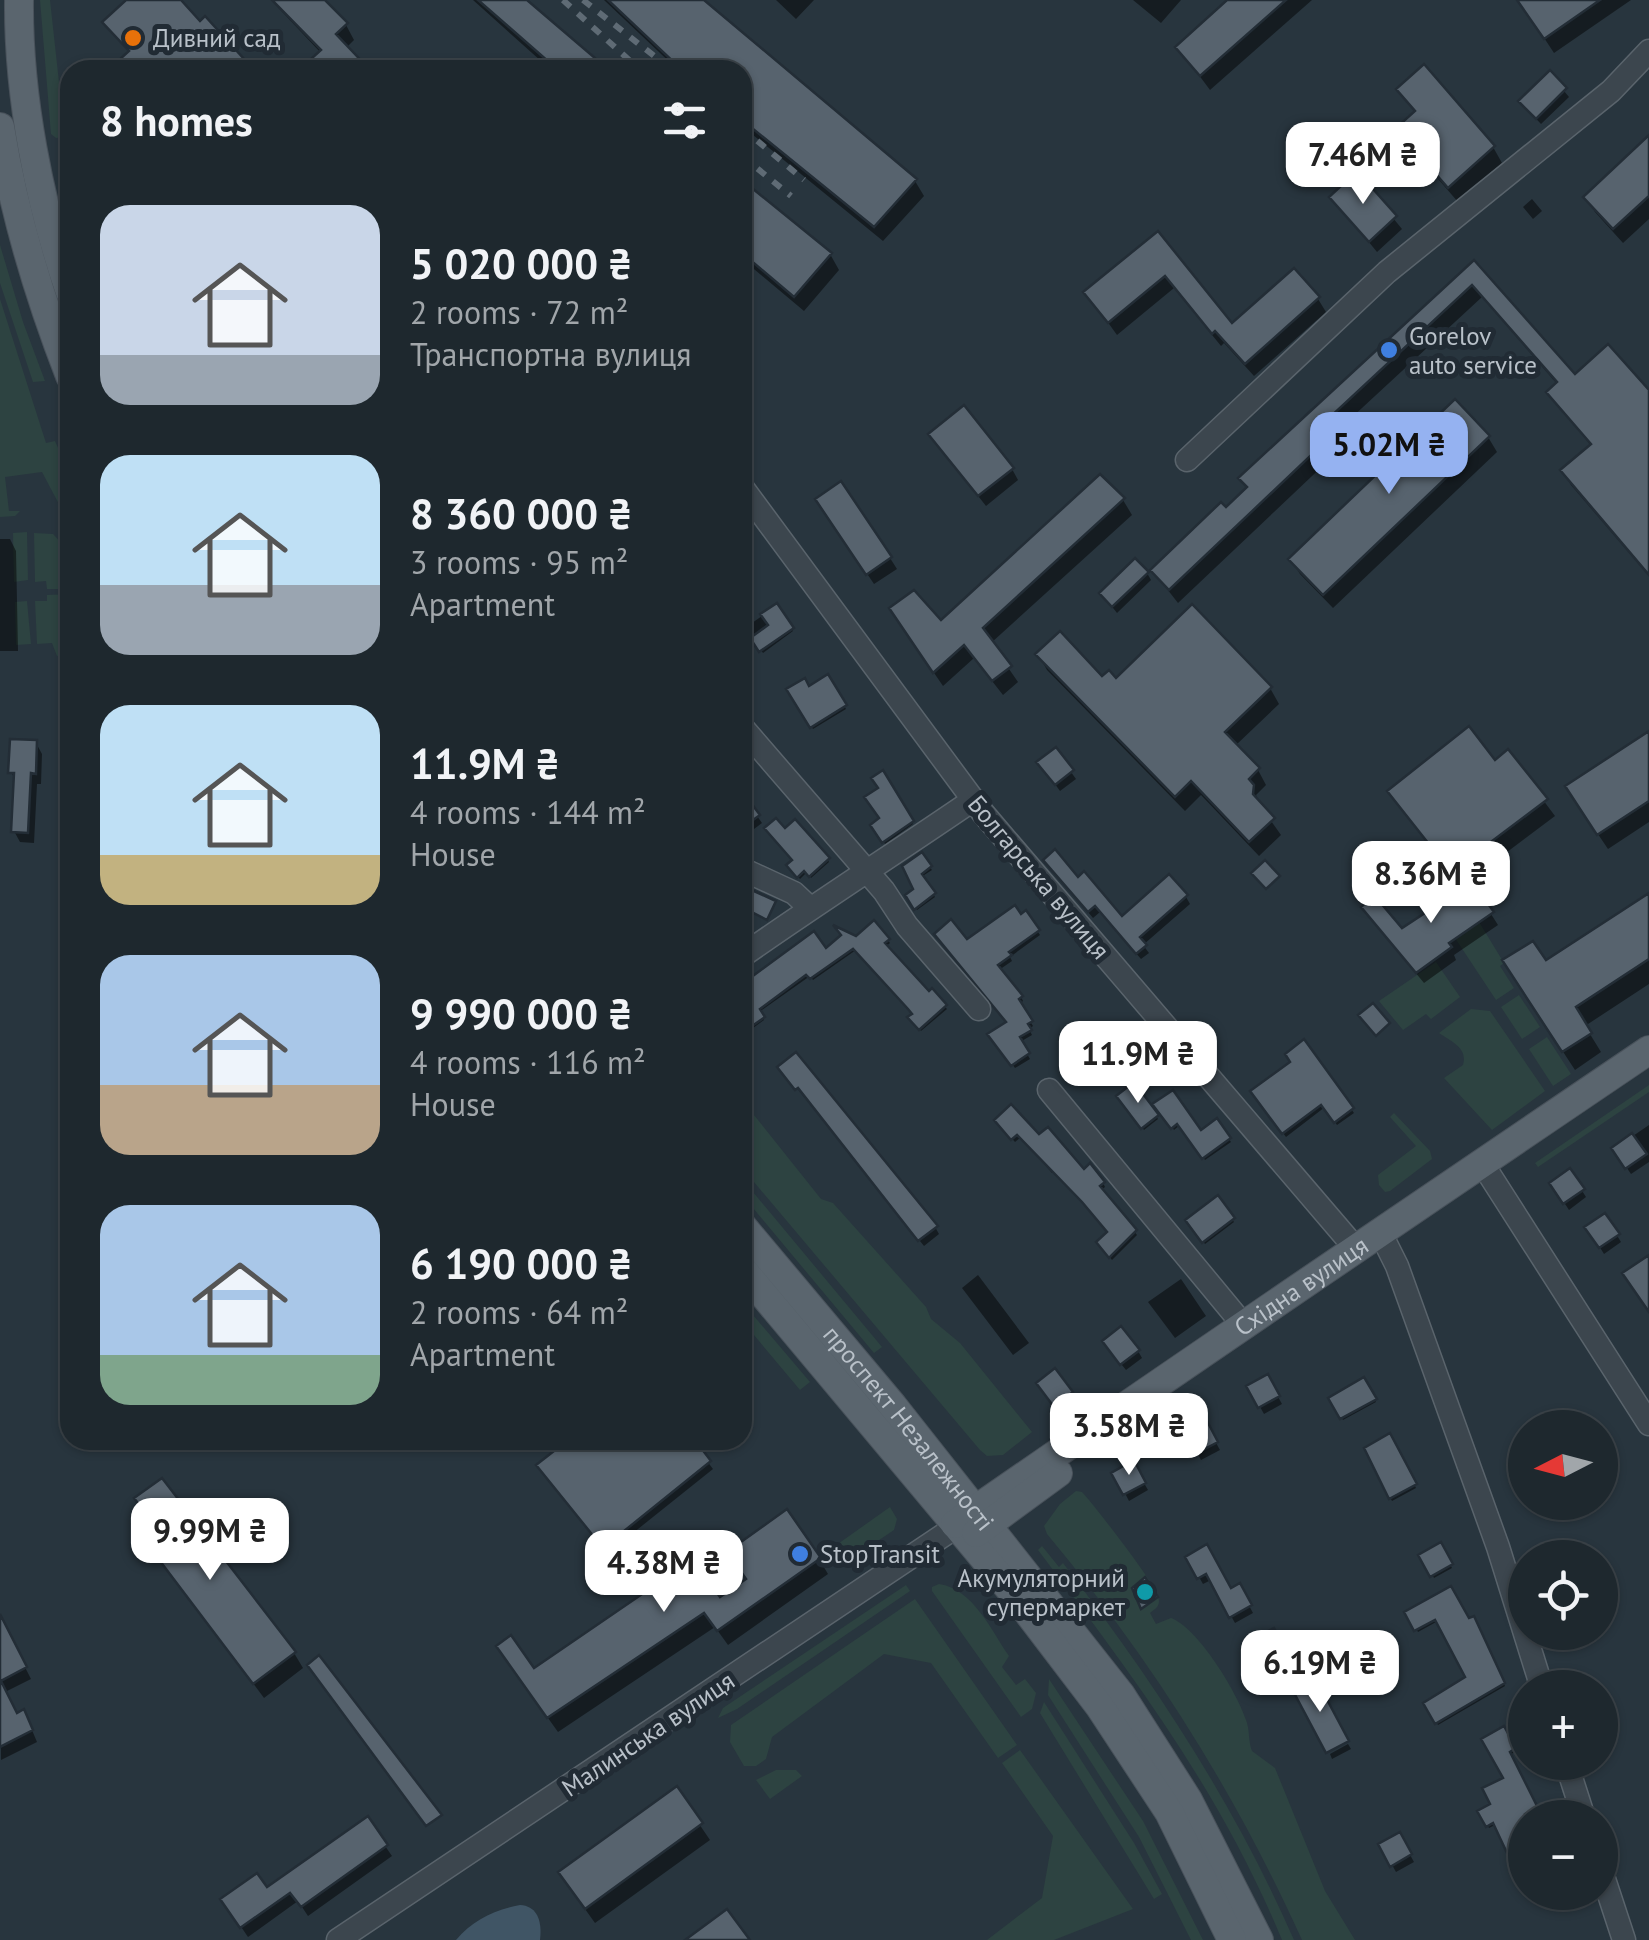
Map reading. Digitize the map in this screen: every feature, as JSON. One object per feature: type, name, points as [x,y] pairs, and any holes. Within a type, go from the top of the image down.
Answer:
[{"type":"main road","points":[[19,0],[31,134],[49,228],[60,262]]},
{"type":"main road","points":[[0,127],[20,233],[60,347]]},
{"type":"main road","name":"Східна вулиця","points":[[969,1524],[1068,1465],[1649,1050]]},
{"type":"main road","name":"Східна вулиця","points":[[1486,1169],[1649,1067]]},
{"type":"main road","name":"проспект Незалежності","points":[[752,1239],[969,1524],[1110,1721],[1169,1812],[1232,1940]]},
{"type":"main road","name":"Східна вулиця","points":[[969,1524],[1054,1453],[1357,1250],[1384,1240]]},
{"type":"main road","name":"проспект Незалежності","points":[[752,1281],[1121,1694],[1214,1848],[1259,1940]]},
{"type":"street","points":[[1187,460],[1387,272],[1611,91],[1649,51]]},
{"type":"street","name":"Болгарська вулиця","points":[[752,501],[973,800],[1357,1250]]},
{"type":"street","points":[[752,738],[979,1009]]},
{"type":"street","points":[[752,949],[973,800]]},
{"type":"street","points":[[752,873],[794,894],[810,908]]},
{"type":"street","points":[[1048,1090],[1245,1326]]},
{"type":"street","points":[[1486,1169],[1640,1390],[1649,1424]]},
{"type":"street","points":[[1384,1240],[1498,1547],[1536,1670]]},
{"type":"street","name":"Малинська вулиця","points":[[338,1940],[969,1524]]},
{"type":"street","points":[[1614,1910],[1624,1940]]},
{"type":"green space","points":[[40,0],[50,0],[60,91],[60,138],[51,134]]},
{"type":"green space","points":[[0,245],[45,381],[33,382],[0,283]]},
{"type":"green space","points":[[0,299],[46,443],[55,441],[60,452],[60,506],[42,472],[5,477],[9,511],[20,511],[15,516],[0,517]]},
{"type":"green space","points":[[27,532],[28,580],[14,582],[13,533]]},
{"type":"green space","points":[[34,533],[53,534],[60,541],[60,589],[47,589],[46,581],[35,582]]},
{"type":"green space","points":[[60,594],[57,656],[52,643],[37,644],[35,601],[47,601],[47,595]]},
{"type":"green space","points":[[27,601],[31,644],[16,645],[15,602]]},
{"type":"green space","points":[[1479,922],[1514,988],[1496,1000],[1455,938]]},
{"type":"green space","points":[[1436,962],[1460,997],[1431,1019],[1426,1014],[1403,1030],[1379,1001]]},
{"type":"green space","points":[[1519,995],[1540,1027],[1522,1039],[1501,1007]]},
{"type":"green space","points":[[1471,1009],[1490,1011],[1545,1091],[1492,1130],[1444,1078],[1463,1065],[1464,1059],[1458,1046],[1439,1033]]},
{"type":"green space","points":[[1547,1037],[1571,1074],[1553,1086],[1529,1049]]},
{"type":"green space","points":[[1649,1085],[1649,1092],[1538,1167],[1535,1163]]},
{"type":"green space","points":[[752,1113],[821,1199],[833,1203],[926,1307],[931,1319],[960,1343],[1032,1432],[1003,1455],[987,1456],[752,1180]]},
{"type":"green space","points":[[1394,1113],[1430,1151],[1432,1159],[1385,1192],[1378,1175],[1416,1146],[1390,1117]]},
{"type":"green space","points":[[752,1191],[882,1347],[874,1353],[752,1207]]},
{"type":"green space","points":[[752,1314],[810,1382],[800,1390],[752,1333]]},
{"type":"green space","points":[[1076,1491],[1089,1500],[1150,1581],[1159,1601],[1150,1613],[1156,1624],[1171,1618],[1182,1624],[1225,1678],[1246,1720],[1252,1751],[1275,1768],[1325,1891],[1355,1940],[1302,1940],[1248,1831],[1188,1728],[1121,1629],[1047,1534],[1044,1526],[1060,1504]]},
{"type":"green space","points":[[890,1507],[897,1519],[894,1530],[839,1567],[828,1551]]},
{"type":"green space","points":[[1042,1546],[1059,1567],[1063,1563],[1160,1698],[1219,1792],[1294,1940],[1282,1940],[1232,1834],[1203,1785],[1108,1643],[1038,1550]]},
{"type":"green space","points":[[939,1584],[951,1587],[971,1602],[1009,1656],[1002,1667],[1016,1685],[1025,1679],[1036,1693],[1032,1709],[1021,1717],[932,1591]]},
{"type":"green space","points":[[906,1585],[910,1591],[718,1718],[723,1708]]},
{"type":"green space","points":[[915,1599],[1017,1745],[998,1758],[931,1663],[884,1654],[772,1737],[766,1759],[756,1766],[744,1766],[730,1742],[731,1725]]},
{"type":"green space","points":[[1049,1679],[1143,1821],[1203,1940],[1191,1940],[1139,1837],[1048,1695]]},
{"type":"green space","points":[[1044,1702],[1134,1843],[1162,1894],[1154,1899],[1040,1713]]},
{"type":"green space","points":[[1020,1750],[1133,1909],[1054,1940],[987,1940],[1042,1898],[1053,1836],[1002,1763]]},
{"type":"green space","points":[[776,1770],[796,1770],[802,1776],[770,1799],[756,1780]]},
{"type":"water","points":[[520,1905],[538,1917],[540,1940],[456,1940],[485,1917]]},
{"type":"building","points":[[126,0],[181,0],[200,21],[205,16],[245,60],[119,60],[129,51],[102,22]]},
{"type":"building","points":[[272,0],[325,0],[348,23],[336,34],[361,60],[314,60],[321,50]]},
{"type":"building","points":[[478,0],[527,0],[597,60],[547,60]]},
{"type":"building","points":[[608,0],[704,0],[917,179],[874,227],[752,128],[752,60],[671,60]]},
{"type":"building","points":[[1227,0],[1286,0],[1200,76],[1175,47]]},
{"type":"building","points":[[1517,0],[1600,0],[1544,39]]},
{"type":"building","points":[[1424,64],[1495,146],[1448,188],[1396,128],[1415,111],[1396,89]]},
{"type":"building","points":[[1550,70],[1567,88],[1536,119],[1518,101]]},
{"type":"building","points":[[1649,135],[1649,196],[1613,229],[1583,197]]},
{"type":"building","points":[[1357,171],[1397,216],[1369,242],[1329,197]]},
{"type":"building","points":[[752,188],[832,253],[794,297],[752,261]]},
{"type":"building","points":[[1158,231],[1232,323],[1294,268],[1320,297],[1245,364],[1215,331],[1212,334],[1165,276],[1108,323],[1083,292]]},
{"type":"building","points":[[1474,260],[1575,374],[1608,344],[1649,390],[1649,575],[1560,470],[1591,444],[1546,392],[1557,382],[1472,285],[1314,432],[1324,443],[1169,590],[1150,570],[1221,502],[1226,507],[1247,487],[1238,478]]},
{"type":"building","points":[[1455,399],[1490,436],[1323,595],[1288,559]]},
{"type":"building","points":[[964,405],[1014,468],[978,496],[928,434]]},
{"type":"building","points":[[1100,474],[1125,498],[983,628],[1012,666],[992,681],[964,645],[933,673],[889,608],[914,590],[941,620]]},
{"type":"building","points":[[841,481],[892,557],[866,575],[815,499]]},
{"type":"building","points":[[1135,558],[1149,572],[1112,607],[1099,593]]},
{"type":"building","points":[[777,603],[794,628],[759,652],[752,637],[768,625],[760,614]]},
{"type":"building","points":[[1192,604],[1272,687],[1225,732],[1260,768],[1249,779],[1254,785],[1253,794],[1275,818],[1249,842],[1191,781],[1175,797],[1035,654],[1060,631],[1102,676],[1109,670],[1116,678]]},
{"type":"building","points":[[828,674],[847,705],[810,728],[786,689],[805,678],[809,686]]},
{"type":"building","points":[[1469,726],[1495,760],[1508,749],[1548,799],[1451,872],[1387,791]]},
{"type":"building","points":[[1649,731],[1649,801],[1597,835],[1565,786]]},
{"type":"building","points":[[10,739],[37,740],[28,833],[11,832],[14,773],[8,773]]},
{"type":"building","points":[[1056,747],[1074,770],[1055,785],[1036,762]]},
{"type":"building","points":[[883,770],[914,821],[882,843],[870,825],[879,818],[864,797],[878,788],[871,778]]},
{"type":"building","points":[[752,804],[760,815],[752,821]]},
{"type":"building","points":[[776,818],[785,828],[795,819],[830,858],[809,877],[804,871],[797,878],[786,865],[792,860],[764,828]]},
{"type":"building","points":[[1055,849],[1078,877],[1084,871],[1122,916],[1169,874],[1188,895],[1140,937],[1147,945],[1136,954],[1095,906],[1088,912],[1043,860]]},
{"type":"building","points":[[922,852],[932,866],[922,874],[936,893],[914,910],[905,895],[913,889],[902,866]]},
{"type":"building","points":[[1265,860],[1280,876],[1266,889],[1251,873]]},
{"type":"building","points":[[1472,882],[1494,912],[1449,943],[1452,947],[1416,973],[1361,907],[1374,895],[1402,928]]},
{"type":"building","points":[[752,890],[776,901],[767,920],[752,912]]},
{"type":"building","points":[[1649,893],[1649,959],[1576,1007],[1592,1033],[1562,1052],[1502,960],[1533,941],[1546,960]]},
{"type":"building","points":[[1015,905],[1021,914],[1026,910],[1040,930],[998,965],[1023,996],[1019,999],[1033,1021],[1028,1024],[1032,1030],[1020,1037],[1030,1053],[1011,1066],[987,1034],[1006,1022],[934,934],[951,919],[967,939]]},
{"type":"building","points":[[874,920],[890,939],[885,943],[947,1005],[919,1030],[907,1017],[912,1014],[908,1009],[853,949],[810,979],[806,975],[760,1009],[765,1017],[752,1026],[752,977],[814,931],[826,948],[841,935],[833,925],[856,936]]},
{"type":"building","points":[[1373,1003],[1390,1023],[1376,1036],[1358,1015]]},
{"type":"building","points":[[1304,1039],[1354,1108],[1334,1123],[1321,1105],[1282,1134],[1250,1091],[1290,1062],[1285,1054]]},
{"type":"building","points":[[796,1052],[938,1226],[918,1241],[798,1088],[795,1090],[777,1067]]},
{"type":"building","points":[[1134,1082],[1159,1115],[1141,1129],[1116,1096]]},
{"type":"building","points":[[1173,1090],[1201,1130],[1217,1118],[1231,1138],[1202,1159],[1177,1124],[1171,1129],[1152,1104]]},
{"type":"building","points":[[1011,1104],[1039,1134],[1048,1127],[1084,1169],[1090,1163],[1105,1182],[1100,1186],[1137,1230],[1109,1258],[1096,1242],[1107,1232],[1082,1202],[1017,1135],[1011,1140],[994,1120]]},
{"type":"building","points":[[1632,1133],[1647,1154],[1625,1169],[1611,1148]]},
{"type":"building","points":[[1570,1168],[1585,1189],[1563,1204],[1549,1183]]},
{"type":"building","points":[[1218,1195],[1235,1218],[1202,1243],[1185,1220]]},
{"type":"building","points":[[1605,1213],[1620,1234],[1599,1248],[1584,1227]]},
{"type":"building","points":[[1649,1255],[1649,1312],[1622,1273]]},
{"type":"building","points":[[1121,1326],[1140,1350],[1120,1365],[1102,1341]]},
{"type":"building","points":[[1055,1368],[1073,1392],[1054,1407],[1036,1383]]},
{"type":"building","points":[[1268,1374],[1280,1396],[1258,1408],[1246,1386]]},
{"type":"building","points":[[1364,1377],[1377,1399],[1340,1419],[1328,1398]]},
{"type":"building","points":[[1206,1419],[1218,1442],[1195,1454],[1183,1432]]},
{"type":"building","points":[[1390,1433],[1417,1484],[1389,1499],[1364,1448]]},
{"type":"building","points":[[555,1450],[703,1450],[711,1461],[603,1548],[536,1465]]},
{"type":"building","points":[[1134,1460],[1146,1483],[1123,1495],[1111,1473]]},
{"type":"building","points":[[162,1478],[296,1652],[253,1684],[132,1524],[146,1514],[134,1498]]},
{"type":"building","points":[[787,1509],[821,1558],[717,1631],[704,1613],[547,1718],[496,1646],[511,1635],[534,1668],[651,1588],[648,1583],[663,1573],[667,1578],[694,1560],[720,1597],[746,1579],[727,1552]]},
{"type":"building","points":[[1441,1542],[1453,1564],[1430,1577],[1418,1555]]},
{"type":"building","points":[[1207,1544],[1231,1588],[1240,1583],[1252,1605],[1229,1618],[1206,1574],[1197,1579],[1185,1557]]},
{"type":"building","name":"Акумуляторний супермаркет","points":[[1145,1577],[1158,1597],[1141,1609],[1132,1588]]},
{"type":"building","points":[[1451,1586],[1469,1618],[1474,1616],[1505,1683],[1435,1724],[1423,1703],[1465,1677],[1435,1620],[1414,1631],[1404,1612]]},
{"type":"building","points":[[0,1614],[27,1667],[1,1681],[17,1713],[24,1709],[33,1730],[0,1747]]},
{"type":"building","points":[[1274,1628],[1286,1650],[1264,1663],[1251,1640]]},
{"type":"building","points":[[319,1655],[442,1815],[426,1826],[307,1665]]},
{"type":"building","points":[[1315,1677],[1349,1741],[1326,1753],[1292,1689]]},
{"type":"building","points":[[1504,1726],[1508,1733],[1508,1780],[1524,1780],[1534,1800],[1508,1800],[1508,1855],[1493,1823],[1486,1827],[1477,1811],[1490,1804],[1482,1788],[1503,1778],[1481,1739]]},
{"type":"building","points":[[677,1786],[703,1823],[585,1909],[558,1872]]},
{"type":"building","points":[[368,1816],[388,1845],[301,1907],[290,1893],[240,1928],[220,1899],[257,1873],[267,1887]]},
{"type":"building","points":[[1400,1832],[1412,1854],[1390,1867],[1378,1844]]},
{"type":"building","points":[[727,1909],[750,1940],[685,1940]]},
{"type":"railway","points":[[563,0],[629,60]]},
{"type":"railway","points":[[583,0],[659,60]]},
{"type":"railway","points":[[752,136],[804,180]]},
{"type":"railway","points":[[752,164],[791,196]]},
{"type":"place","name":"Дивний сад","points":[[133,38]]},
{"type":"place","name":"Gorelov auto service","points":[[1389,350]]},
{"type":"place","name":"StopTransit","points":[[800,1554]]},
{"type":"place","name":"Акумуляторний супермаркет","points":[[1145,1592]]}]
